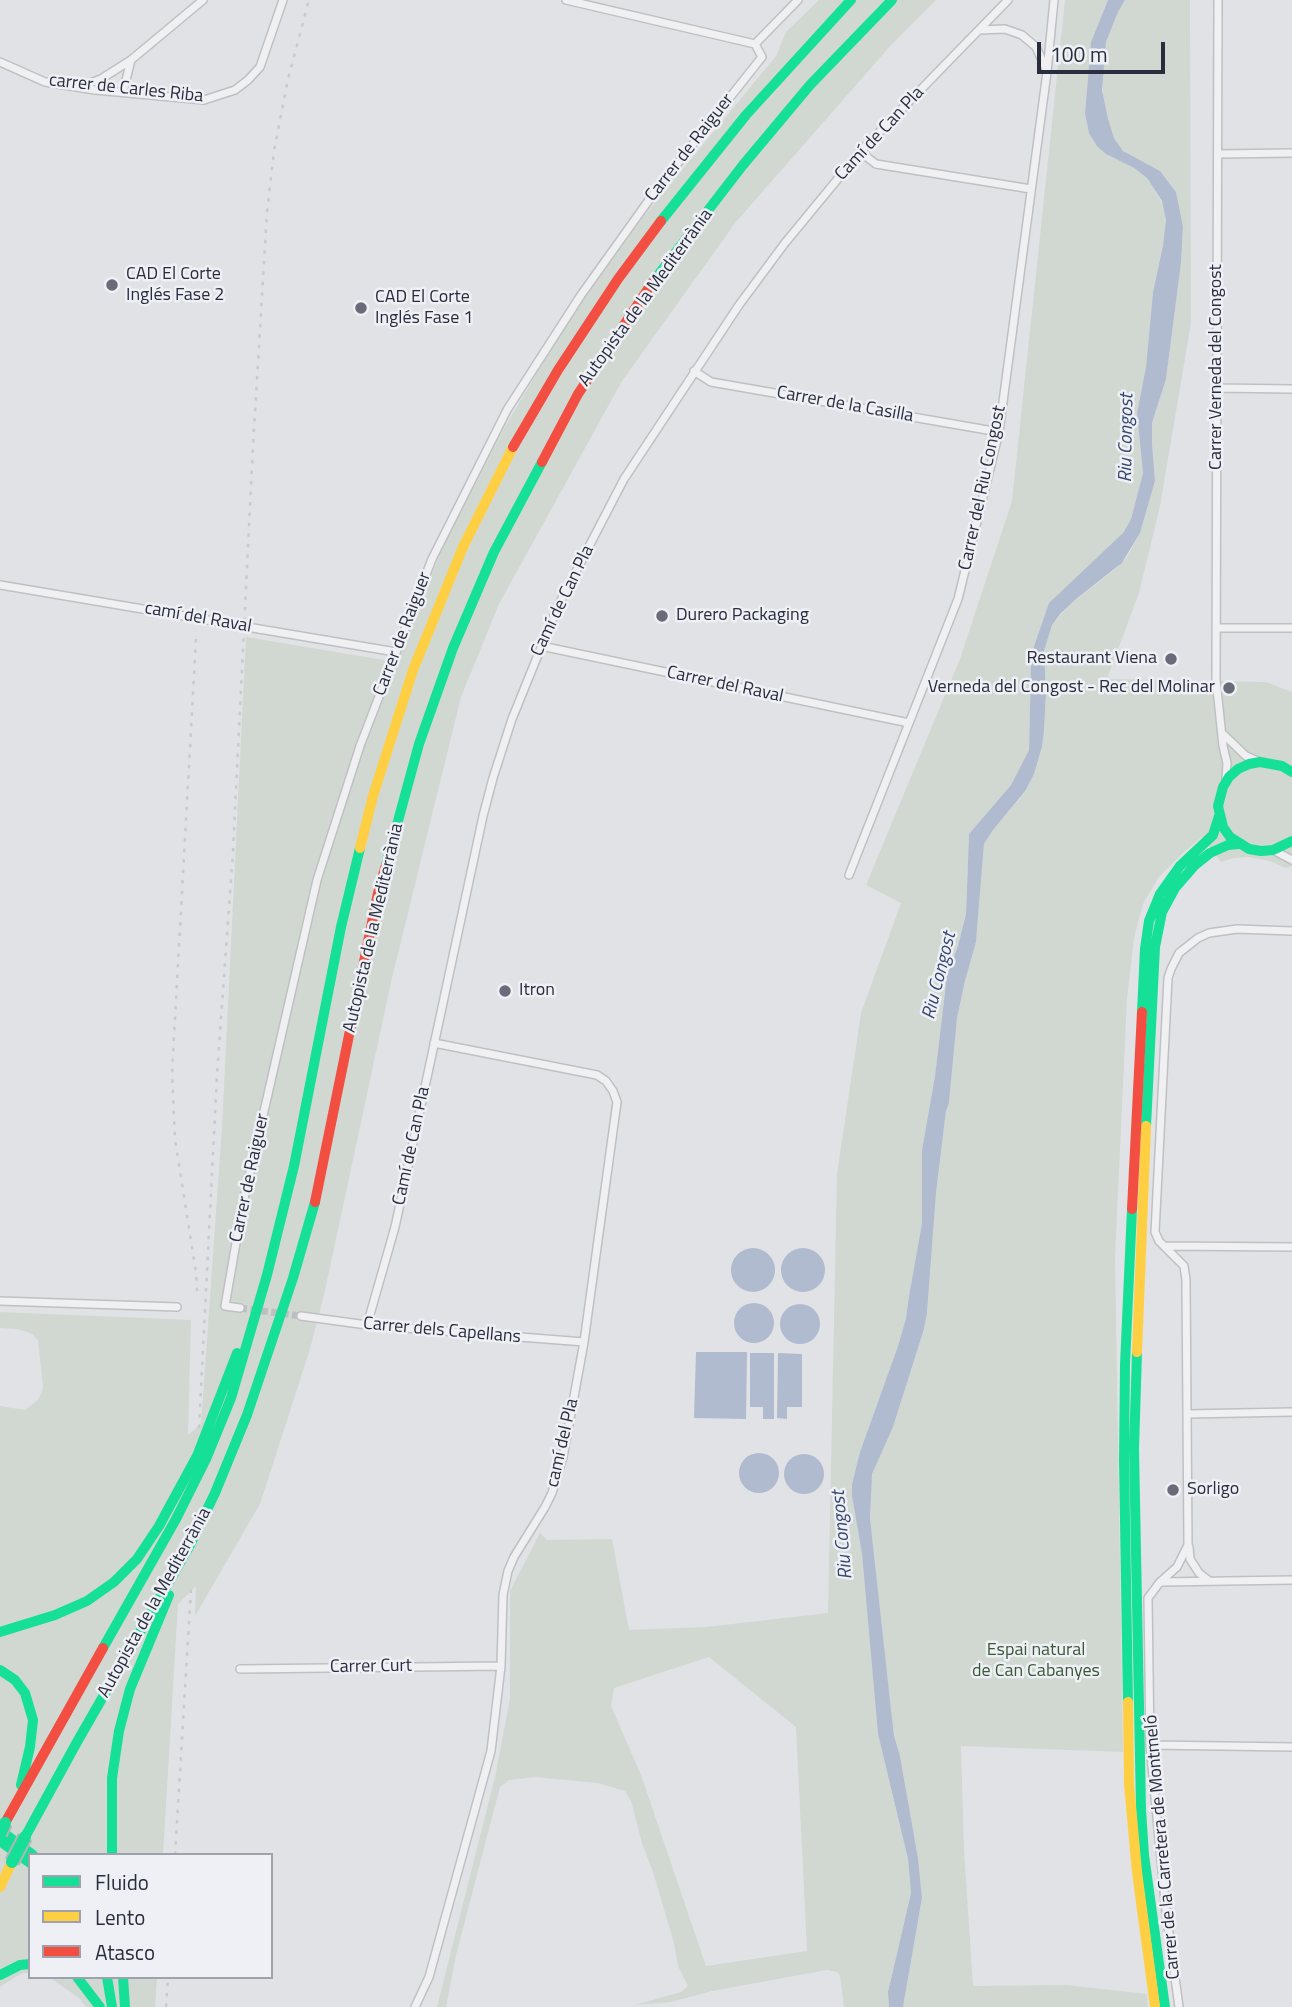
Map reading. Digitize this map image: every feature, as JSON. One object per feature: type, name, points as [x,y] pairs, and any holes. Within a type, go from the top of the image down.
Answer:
[{"type":"main road","name":"Autopista de la Mediterrània","points":[[2,1829],[144,1578],[206,1459],[231,1398],[267,1275],[294,1166],[344,914],[373,796],[414,670],[464,547],[523,429],[618,279],[746,114],[851,0]]},
{"type":"main road","name":"Autopista de la Mediterrània","points":[[0,1887],[76,1742],[190,1545],[247,1415],[293,1278],[316,1194],[378,893],[419,744],[453,648],[494,552],[578,394],[642,297],[776,125],[810,85],[892,0]]},
{"type":"main road","points":[[1289,769],[1261,762],[1238,769],[1223,787],[1218,806],[1223,827],[1239,844],[1261,851],[1273,850],[1292,841]]},
{"type":"main road","points":[[1155,2007],[1137,1872],[1129,1784],[1124,1460],[1126,1325],[1145,949],[1149,921],[1160,894],[1180,866],[1213,835],[1219,816]]},
{"type":"main road","points":[[1165,2007],[1144,1855],[1141,1809],[1134,1449],[1138,1297],[1155,947],[1162,912],[1175,888],[1195,865],[1210,853],[1222,847],[1239,844]]},
{"type":"main road","points":[[0,1632],[55,1615],[87,1601],[114,1582],[136,1559],[159,1526],[197,1456],[267,1275]]},
{"type":"main road","points":[[112,1853],[112,1778],[124,1713],[134,1679],[190,1545]]},
{"type":"main road","points":[[0,1670],[15,1680],[25,1693],[33,1720],[29,1756],[16,1802]]},
{"type":"main road","points":[[2,1829],[31,1853]]},
{"type":"main road","points":[[0,1841],[28,1862]]},
{"type":"main road","points":[[0,1975],[20,1965],[28,1964]]},
{"type":"main road","points":[[79,1979],[100,2007]]},
{"type":"main road","points":[[107,1979],[112,2007]]},
{"type":"main road","points":[[116,1979],[123,2007]]},
{"type":"main road","points":[[123,1979],[123,2007]]},
{"type":"street","points":[[80,87],[101,79],[131,60],[203,0]]},
{"type":"street","name":"carrer de Carles Riba","points":[[0,62],[45,82],[204,100],[235,90],[260,67],[284,0]]},
{"type":"street","points":[[566,0],[755,44],[798,0]]},
{"type":"street","name":"Camí de Can Pla","points":[[366,1325],[395,1227],[482,817],[512,719],[557,608],[624,479],[739,305],[785,243],[860,152],[1008,0]]},
{"type":"street","name":"Carrer del Riu Congost","points":[[849,875],[958,599],[999,432],[1047,72],[1054,0]]},
{"type":"street","name":"Carrer Verneda del Congost","points":[[1218,0],[1216,680],[1228,774],[1223,787]]},
{"type":"street","points":[[978,30],[1005,29],[1021,35],[1035,47],[1047,72]]},
{"type":"street","name":"Carrer de Raiguer","points":[[240,1308],[225,1306],[243,1203],[317,880],[360,746],[432,559],[507,410],[621,238],[762,57],[755,44]]},
{"type":"street","points":[[123,92],[131,60]]},
{"type":"street","points":[[860,152],[876,164],[1031,189]]},
{"type":"street","points":[[1218,154],[1292,153]]},
{"type":"street","name":"Carrer de la Casilla","points":[[694,371],[711,382],[999,432]]},
{"type":"street","points":[[1217,388],[1292,388]]},
{"type":"street","name":"camí del Raval","points":[[0,585],[396,652]]},
{"type":"street","points":[[1216,628],[1292,628]]},
{"type":"street","name":"Carrer del Raval","points":[[541,646],[909,723]]},
{"type":"street","points":[[1223,734],[1246,756],[1261,762]]},
{"type":"street","points":[[1273,850],[1292,860]]},
{"type":"street","points":[[1209,1581],[1199,1573],[1191,1559],[1188,1545],[1184,1266],[1156,1238],[1155,1231],[1167,992],[1171,969],[1179,953],[1188,944],[1209,933],[1230,929],[1292,931]]},
{"type":"street","name":"camí del Pla","points":[[415,2007],[429,1977],[491,1751],[501,1666],[503,1595],[508,1571],[514,1556],[545,1507],[563,1457],[584,1342],[617,1102],[606,1081],[597,1075],[434,1043]]},
{"type":"street","points":[[1165,1246],[1292,1247]]},
{"type":"street","points":[[0,1301],[177,1307]]},
{"type":"street","name":"Carrer dels Capellans","points":[[302,1316],[366,1325],[584,1342]]},
{"type":"street","points":[[1187,1414],[1292,1412]]},
{"type":"street","name":"Carrer de la Carretera de Montmeló","points":[[1179,2007],[1166,1911],[1150,1745],[1148,1598],[1160,1582],[1178,1567],[1188,1545]]},
{"type":"street","points":[[1160,1582],[1292,1580]]},
{"type":"street","name":"Carrer Curt","points":[[240,1669],[501,1666]]},
{"type":"street","points":[[1150,1745],[1292,1747]]},
{"type":"green space","points":[[819,0],[936,0],[892,44],[736,222],[622,381],[499,604],[461,697],[391,982],[310,1349],[260,1504],[195,1616],[196,1586],[178,1604],[163,1853],[28,1853],[28,1973],[17,1976],[0,1987],[0,1406],[25,1410],[38,1400],[43,1387],[38,1340],[32,1334],[18,1329],[0,1328],[0,1312],[191,1320],[188,1435],[201,1424],[222,1128],[246,637],[396,662],[443,547],[503,430],[567,323],[644,216],[776,56],[786,32]]},
{"type":"green space","points":[[1065,0],[1108,0],[1091,42],[1085,113],[1106,154],[1147,178],[1165,208],[1166,228],[1153,292],[1146,367],[1137,413],[1143,473],[1131,519],[1120,537],[1049,603],[1034,646],[1029,750],[1011,785],[969,834],[966,914],[947,975],[935,1076],[922,1150],[922,1223],[906,1318],[860,1452],[852,1484],[862,1554],[878,1734],[908,1859],[911,1893],[888,1992],[889,2007],[844,2007],[840,1976],[837,1972],[827,1970],[712,1991],[671,2002],[635,2005],[681,1992],[688,1986],[678,1966],[674,1943],[631,1801],[625,1791],[598,1783],[535,1777],[509,1780],[500,1787],[456,1955],[446,2007],[437,2007],[495,1777],[510,1699],[510,1591],[540,1533],[547,1540],[612,1539],[629,1630],[706,1627],[828,1613],[837,1174],[861,1013],[901,903],[866,885],[960,659],[1012,501]],"holes":[[[709,1657],[796,1727],[807,1951],[706,1966],[641,1775],[611,1706],[614,1688]]]},
{"type":"green space","name":"Espai natural de Can Cabanyes","points":[[1125,0],[1190,0],[1191,323],[1160,506],[1139,593],[1107,679],[1266,682],[1292,692],[1292,866],[1286,868],[1270,861],[1248,857],[1221,862],[1202,837],[1158,878],[1143,904],[1134,938],[1127,998],[1115,1257],[1123,1752],[961,1746],[964,1850],[973,1986],[1066,1985],[1147,1994],[1148,2007],[903,2007],[922,1898],[918,1858],[892,1724],[870,1518],[871,1478],[893,1427],[927,1313],[936,1193],[949,1103],[957,1018],[976,942],[984,844],[1026,791],[1034,774],[1044,731],[1044,651],[1052,625],[1070,604],[1117,568],[1127,557],[1140,533],[1155,481],[1152,423],[1166,379],[1183,226],[1176,192],[1160,171],[1120,148],[1112,134],[1104,107],[1102,81],[1106,42]]},
{"type":"green space","points":[[52,1979],[157,1979],[155,2007],[86,2007],[79,1998]]},
{"type":"water","points":[[1108,0],[1125,0],[1106,42],[1102,90],[1108,119],[1114,138],[1123,151],[1160,171],[1176,192],[1183,226],[1181,263],[1166,379],[1152,423],[1155,481],[1140,533],[1122,563],[1076,599],[1052,625],[1044,651],[1044,731],[1034,774],[1026,790],[984,844],[976,942],[957,1018],[949,1103],[936,1193],[927,1313],[893,1427],[872,1474],[870,1518],[892,1719],[918,1858],[922,1898],[903,2007],[889,2007],[888,1992],[911,1893],[908,1859],[878,1734],[862,1554],[852,1484],[860,1452],[906,1318],[922,1223],[922,1150],[935,1076],[947,975],[966,914],[969,834],[1011,785],[1029,750],[1031,666],[1034,646],[1049,603],[1123,533],[1131,519],[1143,473],[1137,413],[1146,367],[1153,292],[1166,220],[1162,201],[1147,178],[1106,154],[1089,133],[1085,113],[1091,42]]},
{"type":"water","points":[[753,1248],[768,1255],[775,1270],[768,1285],[753,1292],[738,1285],[731,1270],[738,1255]]},
{"type":"water","points":[[803,1248],[818,1255],[825,1270],[818,1285],[803,1292],[788,1285],[781,1270],[788,1255]]},
{"type":"water","points":[[754,1303],[762,1304],[768,1309],[773,1315],[773,1331],[768,1337],[762,1342],[754,1343],[746,1342],[740,1337],[735,1331],[734,1323],[735,1315],[740,1309],[746,1304]]},
{"type":"water","points":[[800,1304],[814,1310],[820,1324],[814,1338],[800,1344],[786,1338],[780,1324],[786,1310]]},
{"type":"water","points":[[696,1352],[747,1352],[746,1419],[694,1418]]},
{"type":"water","points":[[750,1353],[774,1353],[774,1419],[763,1419],[763,1407],[750,1407]]},
{"type":"water","points":[[778,1353],[802,1354],[802,1407],[787,1407],[787,1419],[777,1418]]},
{"type":"water","points":[[759,1453],[773,1459],[779,1473],[773,1487],[759,1493],[745,1487],[739,1473],[745,1459]]},
{"type":"water","points":[[804,1454],[818,1460],[824,1474],[818,1488],[804,1494],[790,1488],[784,1474],[790,1460]]},
{"type":"tunnel","points":[[240,1308],[301,1316]]},
{"type":"railway","points":[[199,1428],[267,212],[274,151],[288,79],[309,0]]},
{"type":"railway","points":[[196,639],[172,1073],[175,1139],[197,1291]]},
{"type":"railway","points":[[175,1853],[191,1589]]},
{"type":"railway","points":[[166,2007],[168,1979]]},
{"type":"traffic: fast","points":[[661,221],[746,115],[851,0]]},
{"type":"traffic: fast","points":[[652,283],[743,165],[810,85],[892,0]]},
{"type":"traffic: fast","points":[[386,865],[419,744],[453,648],[494,552],[542,462]]},
{"type":"traffic: fast","points":[[1292,772],[1282,766],[1260,762],[1238,769],[1223,787],[1218,806],[1223,827],[1230,837],[1249,849],[1273,850],[1292,841]]},
{"type":"traffic: fast","points":[[1142,1012],[1149,921],[1160,894],[1180,866],[1213,835],[1219,816]]},
{"type":"traffic: fast","points":[[1146,1126],[1155,947],[1162,912],[1175,888],[1195,865],[1210,853],[1228,845],[1239,844]]},
{"type":"traffic: fast","points":[[103,1648],[176,1519],[206,1459],[231,1398],[267,1275],[294,1166],[341,927],[360,848]]},
{"type":"traffic: fast","points":[[25,1837],[190,1545],[215,1493],[247,1415],[293,1278],[315,1202]]},
{"type":"traffic: fast","points":[[1128,1702],[1124,1460],[1132,1209]]},
{"type":"traffic: fast","points":[[1137,1352],[1134,1449],[1141,1809],[1144,1855],[1165,2007]]},
{"type":"traffic: fast","points":[[0,1632],[55,1615],[87,1601],[114,1582],[137,1559],[159,1526],[197,1456],[237,1353]]},
{"type":"traffic: fast","points":[[112,1853],[112,1778],[119,1731],[130,1689],[169,1595]]},
{"type":"traffic: fast","points":[[0,1670],[15,1680],[25,1693],[33,1720],[21,1785]]},
{"type":"traffic: fast","points":[[0,1834],[5,1823]]},
{"type":"traffic: fast","points":[[0,1830],[30,1853]]},
{"type":"traffic: fast","points":[[12,1862],[25,1837]]},
{"type":"traffic: fast","points":[[0,1841],[28,1862]]},
{"type":"traffic: fast","points":[[0,1975],[20,1965],[28,1964]]},
{"type":"traffic: fast","points":[[79,1979],[100,2007]]},
{"type":"traffic: fast","points":[[107,1979],[112,2007]]},
{"type":"traffic: fast","points":[[123,1979],[125,2007]]},
{"type":"traffic: slow","points":[[360,848],[373,796],[413,670],[463,547],[513,447]]},
{"type":"traffic: slow","points":[[1137,1352],[1146,1126]]},
{"type":"traffic: slow","points":[[1128,1702],[1129,1784],[1137,1872],[1155,2007]]},
{"type":"traffic: slow","points":[[0,1887],[12,1862]]},
{"type":"traffic: jam","points":[[513,447],[558,370],[618,279],[661,221]]},
{"type":"traffic: jam","points":[[542,462],[578,394],[652,283]]},
{"type":"traffic: jam","points":[[315,1202],[386,865]]},
{"type":"traffic: jam","points":[[1132,1209],[1142,1012]]},
{"type":"traffic: jam","points":[[5,1823],[103,1648]]},
{"type":"place","name":"CAD El Corte Inglés Fase 2","points":[[112,285]]},
{"type":"place","name":"CAD El Corte Inglés Fase 1","points":[[361,308]]},
{"type":"place","name":"Durero Packaging","points":[[662,616]]},
{"type":"place","name":"Restaurant Viena","points":[[1171,659]]},
{"type":"place","name":"Verneda del Congost - Rec del Molinar","points":[[1229,688]]},
{"type":"place","name":"Itron","points":[[505,991]]},
{"type":"place","name":"Sorligo","points":[[1173,1490]]},
{"type":"water label","name":"Riu Congost","points":[[1127,438]]},
{"type":"water label","name":"Riu Congost","points":[[940,976]]},
{"type":"water label","name":"Riu Congost","points":[[843,1535]]}]
